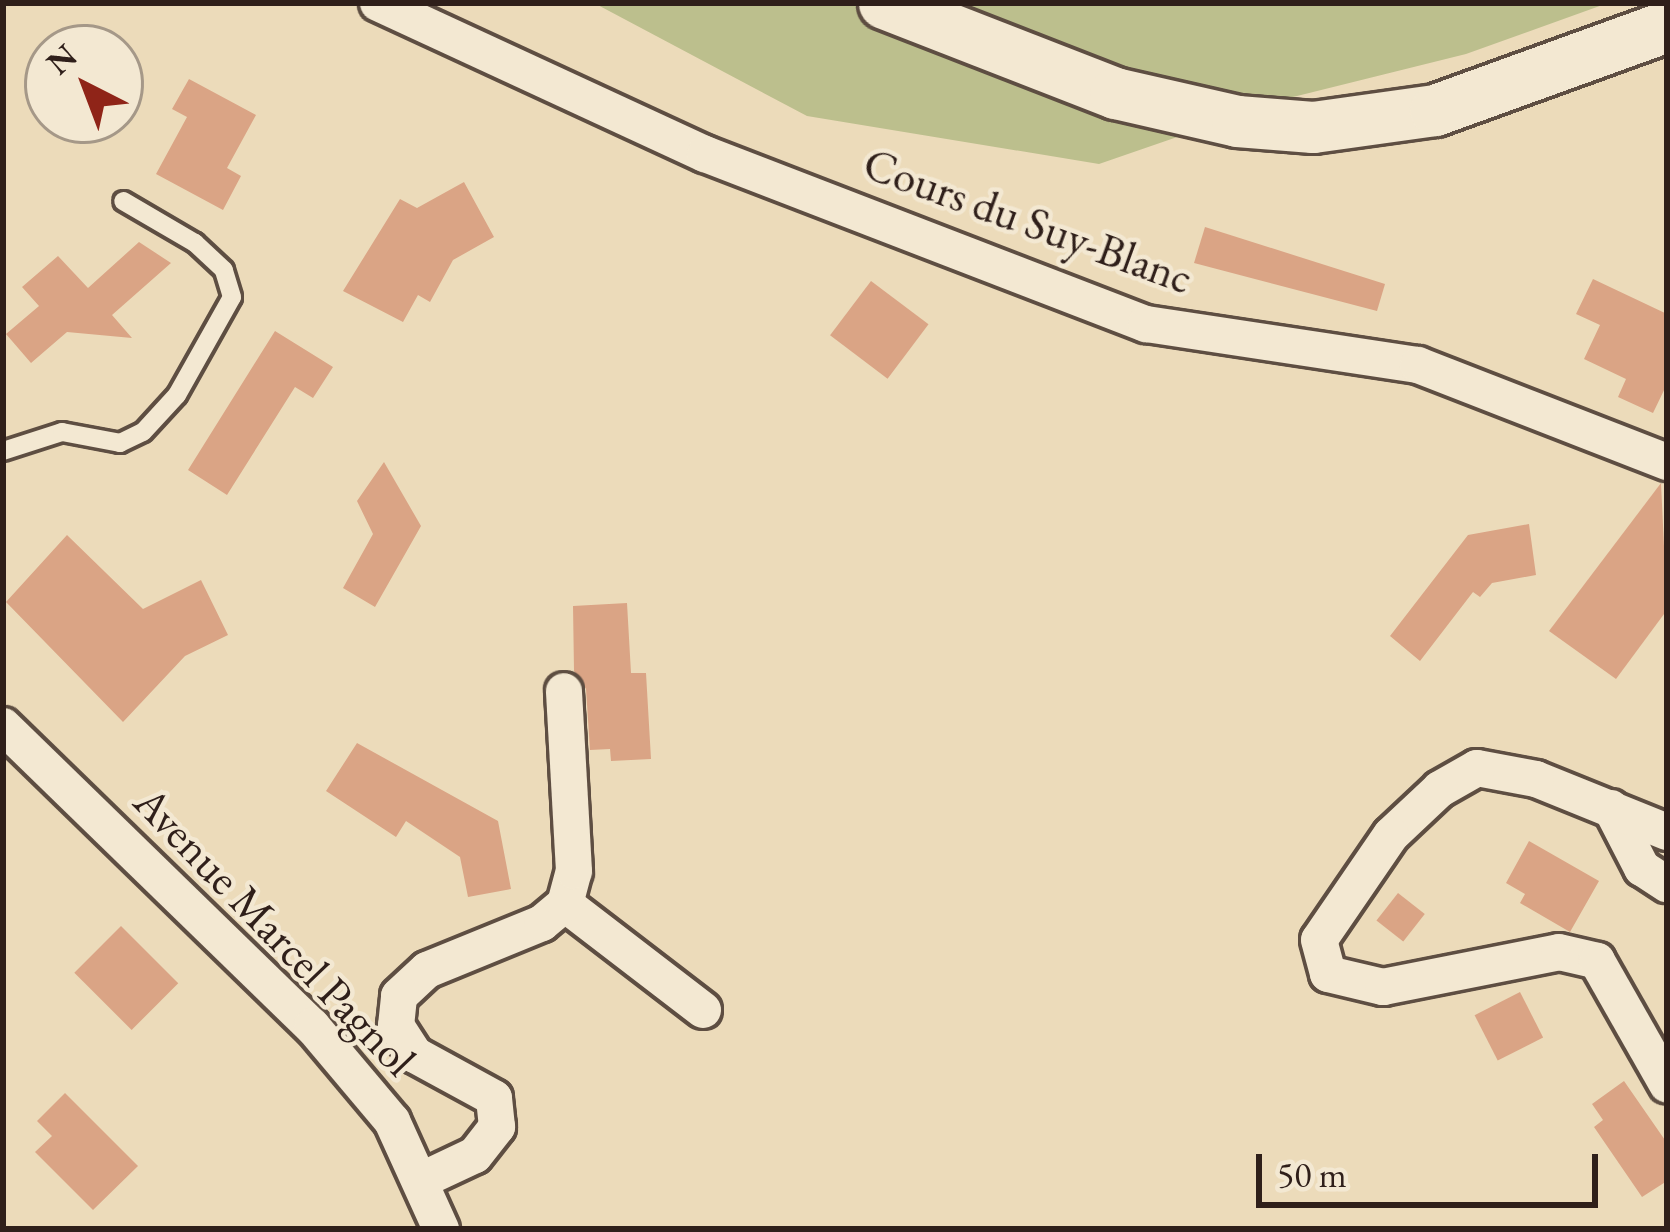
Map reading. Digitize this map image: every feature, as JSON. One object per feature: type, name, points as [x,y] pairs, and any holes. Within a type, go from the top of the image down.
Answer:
[{"type":"main road","points":[[884,3],[1115,93],[1237,121],[1313,127],[1435,110],[1667,26]]},
{"type":"street","name":"Cours du Suy-Blanc","points":[[378,3],[705,154],[1146,324],[1418,365],[1667,462]]},
{"type":"street","points":[[424,1179],[475,1155],[497,1127],[494,1098],[415,1055],[396,1026],[399,996],[427,970],[542,923],[565,904],[574,871],[564,691]]},
{"type":"street","name":"Avenue Marcel Pagnol","points":[[3,726],[312,1026],[392,1120],[424,1179],[442,1229]]},
{"type":"street","points":[[1667,832],[1536,779],[1477,768],[1440,789],[1391,835],[1319,940],[1328,974],[1383,987],[1559,952],[1597,961],[1667,1084]]},
{"type":"street","points":[[1611,808],[1642,868],[1667,884]]},
{"type":"street","points":[[565,904],[703,1010]]},
{"type":"lane","points":[[3,451],[62,432],[120,443],[143,432],[177,394],[232,297],[224,270],[194,243],[123,201]]},
{"type":"green space","points":[[594,3],[1608,3],[1466,54],[1293,97],[1099,164],[807,116]]},
{"type":"building","points":[[189,79],[256,115],[227,168],[241,176],[223,210],[156,174],[187,117],[172,109]]},
{"type":"building","points":[[464,182],[494,237],[453,260],[430,302],[418,295],[403,322],[343,291],[400,199],[417,208]]},
{"type":"building","points":[[1205,227],[1385,284],[1377,311],[1194,263]]},
{"type":"building","points":[[139,242],[171,263],[112,315],[132,338],[67,332],[31,363],[6,334],[39,306],[22,287],[58,256],[88,288]]},
{"type":"building","points":[[1593,279],[1667,314],[1667,384],[1653,413],[1618,397],[1626,379],[1584,359],[1600,325],[1576,314]]},
{"type":"building","points":[[871,281],[929,324],[888,379],[830,335]]},
{"type":"building","points":[[275,331],[333,367],[313,398],[295,387],[227,495],[188,470]]},
{"type":"building","points":[[384,462],[421,526],[375,607],[343,588],[373,534],[357,501]]},
{"type":"building","points":[[1661,483],[1667,610],[1616,679],[1549,631]]},
{"type":"building","points":[[1529,524],[1536,575],[1492,583],[1480,597],[1473,592],[1420,661],[1390,636],[1468,535]]},
{"type":"building","points":[[67,535],[143,609],[201,580],[228,635],[185,656],[123,722],[6,602]]},
{"type":"building","points":[[627,603],[631,673],[646,673],[651,759],[611,761],[610,749],[590,750],[586,689],[574,671],[573,606]]},
{"type":"building","points":[[357,743],[498,821],[511,889],[468,897],[460,857],[406,821],[396,837],[326,791]]},
{"type":"building","points":[[1529,841],[1599,881],[1570,932],[1520,903],[1525,894],[1506,883]]},
{"type":"building","points":[[1398,893],[1425,914],[1403,942],[1376,921]]},
{"type":"building","points":[[121,926],[178,983],[132,1030],[74,973]]},
{"type":"building","points":[[1520,992],[1543,1037],[1498,1061],[1475,1015]]},
{"type":"building","points":[[1624,1081],[1667,1143],[1667,1181],[1642,1197],[1594,1127],[1603,1120],[1592,1104]]},
{"type":"building","points":[[65,1093],[138,1166],[93,1210],[35,1152],[52,1136],[37,1121]]}]
